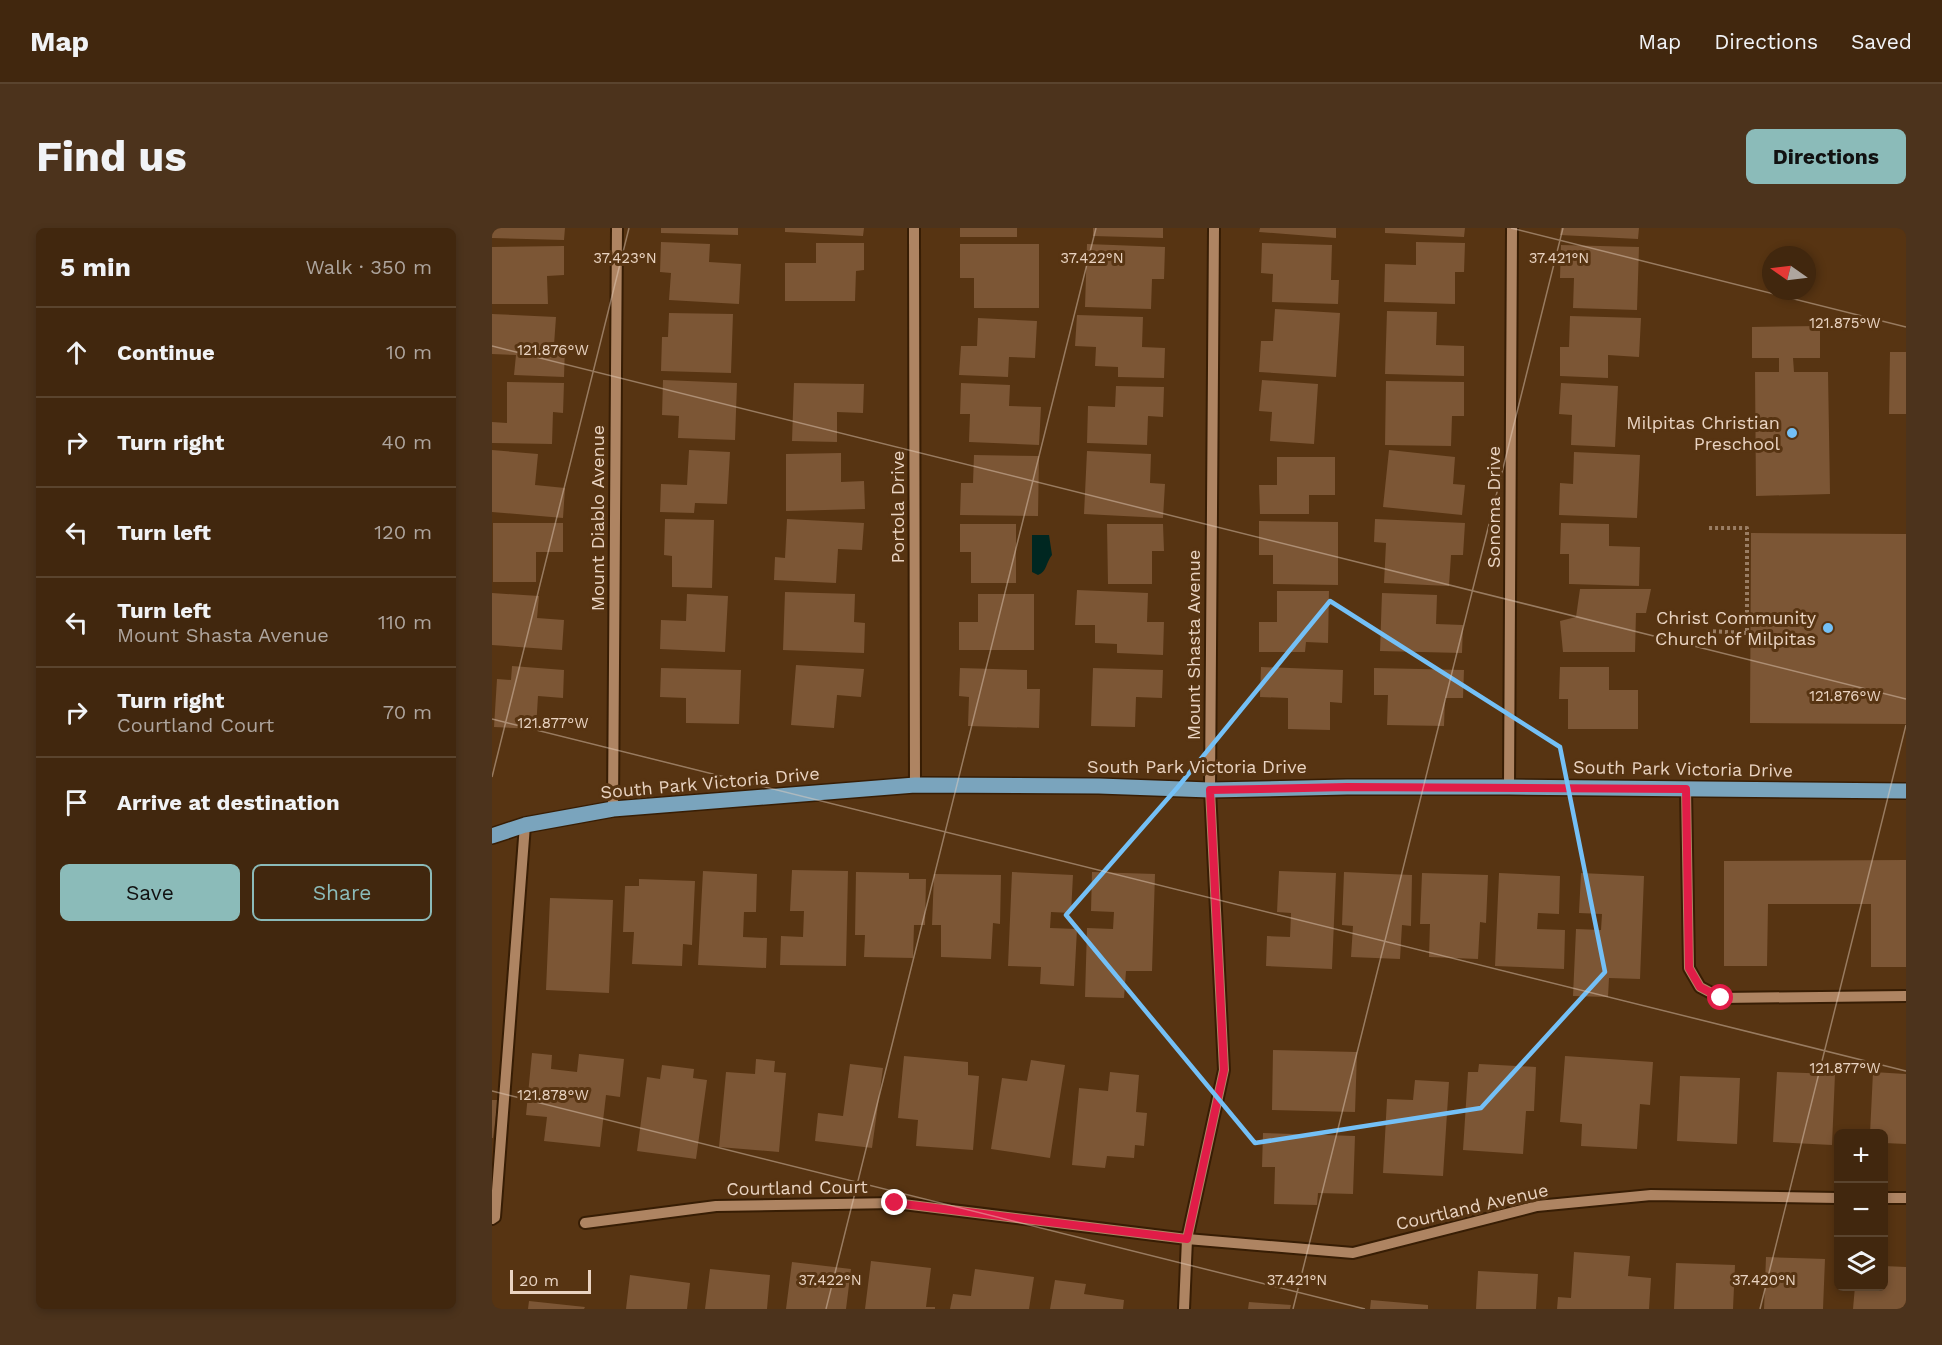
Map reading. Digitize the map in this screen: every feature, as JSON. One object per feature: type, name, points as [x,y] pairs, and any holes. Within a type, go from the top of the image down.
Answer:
[{"type":"main road","name":"South Park Victoria Drive","points":[[492,836],[525,825],[613,809],[915,785],[1099,786],[1210,790],[1509,787],[1906,791]]},
{"type":"street","name":"Mount Diablo Avenue","points":[[613,809],[616,228]]},
{"type":"street","name":"Portola Drive","points":[[914,228],[915,785]]},
{"type":"street","name":"Mount Shasta Avenue","points":[[1184,1309],[1187,1239],[1224,1070],[1210,790],[1214,228]]},
{"type":"street","name":"Sonoma Drive","points":[[1509,787],[1512,228]]},
{"type":"street","points":[[1686,789],[1689,968],[1700,987],[1721,998],[1906,996]]},
{"type":"street","points":[[492,1219],[495,1216],[496,1205],[525,825]]},
{"type":"street","name":"Courtland Avenue","points":[[1187,1239],[1353,1253],[1537,1206],[1651,1195],[1834,1198]]},
{"type":"street","points":[[1888,1198],[1906,1198]]},
{"type":"street","name":"Courtland Court","points":[[585,1223],[716,1206],[895,1203],[1187,1239]]},
{"type":"path","points":[[1707,528],[1747,528],[1748,633],[1707,631]]},
{"type":"highlighted area","points":[[1330,601],[1560,747],[1605,972],[1481,1108],[1255,1143],[1066,915],[1177,788]]},
{"type":"water","points":[[1032,535],[1049,535],[1052,555],[1043,572],[1038,575],[1032,572]]},
{"type":"building","points":[[492,228],[565,228],[564,240],[492,238]]},
{"type":"building","points":[[661,228],[738,228],[738,235],[661,233]]},
{"type":"building","points":[[785,228],[864,228],[863,236],[785,232]]},
{"type":"building","points":[[960,228],[1017,228],[1017,237],[960,237]]},
{"type":"building","points":[[1093,228],[1163,228],[1163,238],[1093,236]]},
{"type":"building","points":[[1260,228],[1336,228],[1336,238],[1259,232]]},
{"type":"building","points":[[1385,228],[1465,228],[1464,237],[1385,233]]},
{"type":"building","points":[[1561,228],[1639,228],[1638,239],[1560,235]]},
{"type":"building","points":[[661,242],[710,244],[709,262],[741,264],[739,304],[669,300],[671,273],[660,272]]},
{"type":"building","points":[[1416,242],[1465,243],[1464,272],[1455,272],[1455,304],[1384,302],[1385,264],[1416,265]]},
{"type":"building","points":[[816,243],[864,243],[864,270],[856,271],[855,301],[785,301],[785,263],[816,263]]},
{"type":"building","points":[[1262,243],[1332,245],[1331,280],[1339,280],[1338,304],[1272,302],[1273,274],[1261,273]]},
{"type":"building","points":[[960,244],[1039,244],[1039,308],[974,308],[974,278],[960,278]]},
{"type":"building","points":[[1087,244],[1165,247],[1164,279],[1152,279],[1151,309],[1085,307]]},
{"type":"building","points":[[1561,245],[1639,247],[1637,310],[1573,308],[1574,278],[1560,278]]},
{"type":"building","points":[[564,246],[564,275],[547,276],[548,304],[492,304],[492,247]]},
{"type":"building","points":[[1275,309],[1340,313],[1336,377],[1259,372],[1261,341],[1273,341]]},
{"type":"building","points":[[1387,311],[1437,312],[1436,345],[1464,346],[1464,376],[1385,374]]},
{"type":"building","points":[[669,313],[733,314],[731,373],[661,371],[662,337],[668,337]]},
{"type":"building","points":[[492,314],[556,317],[554,345],[565,346],[564,377],[514,375],[516,355],[492,354]]},
{"type":"building","points":[[1077,315],[1143,317],[1142,347],[1165,348],[1164,378],[1118,377],[1118,367],[1095,366],[1096,347],[1075,346]]},
{"type":"building","points":[[1570,316],[1641,318],[1639,357],[1608,355],[1608,378],[1560,376],[1560,347],[1569,347]]},
{"type":"building","points":[[978,318],[1037,321],[1035,358],[1009,357],[1008,377],[959,375],[961,346],[977,346]]},
{"type":"building","name":"Milpitas Christian Preschool","points":[[1820,326],[1820,358],[1793,358],[1794,372],[1828,372],[1830,494],[1756,496],[1755,372],[1779,372],[1779,358],[1752,358],[1752,327]]},
{"type":"building","points":[[1890,352],[1906,352],[1906,414],[1889,414]]},
{"type":"building","points":[[663,380],[737,383],[735,440],[678,438],[679,416],[662,415]]},
{"type":"building","points":[[1262,380],[1318,384],[1314,444],[1270,441],[1272,412],[1259,411]]},
{"type":"building","points":[[1386,381],[1464,382],[1464,416],[1452,416],[1451,446],[1385,445]]},
{"type":"building","points":[[507,382],[564,383],[563,413],[553,412],[552,444],[492,443],[492,422],[507,423]]},
{"type":"building","points":[[794,383],[864,384],[863,413],[837,412],[837,442],[792,441]]},
{"type":"building","points":[[961,383],[1010,385],[1009,406],[1041,407],[1039,445],[969,442],[970,414],[960,414]]},
{"type":"building","points":[[1561,383],[1618,386],[1615,447],[1571,445],[1572,415],[1559,414]]},
{"type":"building","points":[[1116,386],[1164,387],[1163,417],[1148,416],[1147,445],[1087,443],[1088,406],[1115,407]]},
{"type":"building","points":[[492,450],[538,454],[535,485],[565,488],[563,518],[492,512]]},
{"type":"building","points":[[689,450],[730,452],[727,504],[695,503],[694,513],[660,512],[661,484],[687,485]]},
{"type":"building","points":[[1389,450],[1455,457],[1453,484],[1465,485],[1462,515],[1383,507]]},
{"type":"building","points":[[1087,451],[1151,454],[1150,483],[1165,484],[1163,518],[1084,514]]},
{"type":"building","points":[[1574,452],[1640,455],[1637,518],[1559,515],[1560,483],[1573,484]]},
{"type":"building","points":[[841,453],[841,482],[864,481],[865,509],[786,511],[786,454]]},
{"type":"building","points":[[974,455],[1039,456],[1038,516],[960,515],[961,483],[973,483]]},
{"type":"building","points":[[1277,457],[1335,457],[1335,495],[1309,495],[1309,514],[1260,514],[1259,485],[1277,485]]},
{"type":"building","points":[[665,519],[714,520],[712,588],[672,587],[672,556],[664,555]]},
{"type":"building","points":[[787,519],[864,523],[862,550],[838,549],[836,583],[774,580],[775,557],[785,558]]},
{"type":"building","points":[[1375,519],[1465,523],[1463,555],[1451,555],[1449,586],[1384,583],[1386,543],[1374,542]]},
{"type":"building","points":[[1259,521],[1338,522],[1338,585],[1273,584],[1273,555],[1259,555]]},
{"type":"building","points":[[493,523],[563,523],[563,552],[536,552],[536,582],[493,582]]},
{"type":"building","points":[[1561,523],[1609,524],[1609,546],[1640,547],[1639,586],[1569,584],[1569,554],[1560,554]]},
{"type":"building","points":[[960,524],[1016,524],[1016,583],[971,583],[971,552],[960,552]]},
{"type":"building","points":[[1107,524],[1163,524],[1164,551],[1152,551],[1152,584],[1108,584]]},
{"type":"building","name":"Christ Community Church of Milpitas","points":[[1751,533],[1906,534],[1906,724],[1750,723]]},
{"type":"building","points":[[1580,589],[1651,589],[1646,613],[1636,613],[1635,652],[1563,652],[1560,621],[1576,617]]},
{"type":"building","points":[[1077,590],[1148,593],[1147,622],[1164,622],[1163,655],[1117,653],[1117,644],[1095,643],[1095,625],[1075,625]]},
{"type":"building","points":[[1277,591],[1329,591],[1328,643],[1306,642],[1305,652],[1259,652],[1259,622],[1277,622]]},
{"type":"building","points":[[785,592],[855,594],[854,622],[865,623],[864,653],[783,650]]},
{"type":"building","points":[[492,593],[539,596],[537,618],[564,620],[562,650],[492,645]]},
{"type":"building","points":[[1382,593],[1437,595],[1436,624],[1463,625],[1462,653],[1380,651]]},
{"type":"building","points":[[687,594],[728,596],[725,652],[660,649],[661,620],[686,621]]},
{"type":"building","points":[[978,594],[1034,594],[1034,650],[959,650],[959,622],[978,622]]},
{"type":"building","points":[[796,665],[864,669],[861,697],[837,695],[834,728],[791,725]]},
{"type":"building","points":[[512,666],[564,670],[563,698],[538,696],[536,729],[494,727],[497,679],[511,680]]},
{"type":"building","points":[[1261,667],[1343,670],[1342,703],[1330,702],[1330,730],[1288,729],[1288,698],[1260,697]]},
{"type":"building","points":[[1560,667],[1609,667],[1609,690],[1638,690],[1638,729],[1568,729],[1568,699],[1559,699]]},
{"type":"building","points":[[661,668],[741,670],[739,724],[686,723],[686,698],[660,697]]},
{"type":"building","points":[[960,668],[1027,670],[1027,689],[1040,689],[1039,728],[968,726],[969,697],[959,696]]},
{"type":"building","points":[[1093,668],[1163,670],[1162,698],[1136,697],[1135,727],[1091,726]]},
{"type":"building","points":[[1374,668],[1464,670],[1463,698],[1445,698],[1444,726],[1387,725],[1388,695],[1374,695]]},
{"type":"building","points":[[1906,860],[1906,967],[1871,967],[1871,904],[1768,904],[1767,966],[1724,966],[1724,861]]},
{"type":"building","points":[[792,870],[848,871],[846,966],[780,965],[781,936],[803,937],[804,911],[790,911]]},
{"type":"building","points":[[703,871],[757,874],[756,912],[744,912],[743,937],[767,938],[766,968],[698,965]]},
{"type":"building","points":[[1279,871],[1336,873],[1332,969],[1266,966],[1267,936],[1290,937],[1291,913],[1277,912]]},
{"type":"building","points":[[856,872],[909,873],[909,879],[926,879],[925,925],[914,925],[913,958],[864,957],[865,935],[855,935]]},
{"type":"building","points":[[1012,872],[1073,875],[1071,913],[1051,912],[1050,928],[1077,929],[1074,986],[1040,984],[1041,967],[1008,966]]},
{"type":"building","points":[[1092,872],[1155,874],[1152,971],[1126,971],[1124,998],[1085,997],[1087,928],[1113,929],[1114,912],[1091,911]]},
{"type":"building","points":[[1344,872],[1412,875],[1411,926],[1402,925],[1400,959],[1351,957],[1353,926],[1342,925]]},
{"type":"building","points":[[1422,873],[1488,875],[1486,923],[1480,922],[1478,959],[1429,957],[1430,924],[1420,924]]},
{"type":"building","points":[[1499,873],[1560,876],[1559,914],[1538,913],[1537,929],[1565,930],[1564,969],[1495,966]]},
{"type":"building","points":[[1581,873],[1644,876],[1640,979],[1609,978],[1608,997],[1573,996],[1576,929],[1601,930],[1602,914],[1579,913]]},
{"type":"building","points":[[934,874],[1001,875],[1000,924],[993,923],[991,959],[941,957],[941,925],[932,925]]},
{"type":"building","points":[[639,879],[695,881],[692,945],[683,944],[682,966],[632,964],[634,932],[623,932],[625,886],[639,886]]},
{"type":"building","points":[[550,898],[613,900],[609,993],[546,990]]},
{"type":"building","points":[[1273,1050],[1357,1052],[1355,1112],[1272,1110]]},
{"type":"building","points":[[532,1053],[552,1055],[551,1069],[577,1072],[579,1054],[624,1059],[620,1097],[606,1095],[600,1147],[544,1141],[547,1117],[526,1115]]},
{"type":"building","points":[[904,1056],[968,1062],[968,1075],[979,1076],[973,1150],[916,1146],[918,1120],[898,1118]]},
{"type":"building","points":[[1565,1056],[1653,1062],[1650,1105],[1640,1104],[1637,1149],[1581,1146],[1582,1124],[1560,1122]]},
{"type":"building","points":[[756,1059],[775,1061],[774,1072],[786,1073],[779,1152],[719,1147],[726,1072],[755,1074]]},
{"type":"building","points":[[1031,1060],[1065,1065],[1050,1158],[991,1149],[1002,1078],[1027,1081]]},
{"type":"building","points":[[850,1064],[883,1068],[872,1148],[815,1141],[818,1113],[843,1116]]},
{"type":"building","points":[[1479,1064],[1536,1067],[1534,1111],[1526,1111],[1523,1154],[1463,1150],[1468,1072],[1478,1072]]},
{"type":"building","points":[[662,1065],[694,1069],[693,1078],[707,1080],[696,1159],[637,1151],[647,1077],[660,1079]]},
{"type":"building","points":[[1110,1072],[1139,1075],[1136,1112],[1147,1113],[1144,1146],[1135,1145],[1134,1158],[1107,1156],[1105,1168],[1072,1165],[1079,1088],[1108,1091]]},
{"type":"building","points":[[1777,1072],[1835,1074],[1832,1145],[1773,1142]]},
{"type":"building","points":[[1873,1072],[1906,1074],[1906,1144],[1888,1143],[1888,1129],[1870,1129]]},
{"type":"building","points":[[1680,1076],[1740,1078],[1737,1144],[1677,1141]]},
{"type":"building","points":[[1415,1080],[1449,1082],[1443,1176],[1383,1173],[1387,1099],[1413,1100]]},
{"type":"building","points":[[492,1100],[498,1100],[493,1138],[492,1138]]},
{"type":"building","points":[[1263,1133],[1355,1136],[1353,1194],[1318,1193],[1317,1205],[1274,1204],[1275,1167],[1262,1167]]},
{"type":"building","points":[[1574,1252],[1630,1256],[1628,1276],[1651,1278],[1649,1309],[1557,1309],[1558,1297],[1571,1298]]},
{"type":"building","points":[[1766,1257],[1825,1259],[1823,1309],[1764,1309]]},
{"type":"building","points":[[871,1261],[931,1268],[926,1307],[935,1307],[935,1309],[865,1309]]},
{"type":"building","points":[[792,1262],[851,1269],[846,1309],[786,1309]]},
{"type":"building","points":[[1676,1263],[1735,1265],[1733,1309],[1674,1309]]},
{"type":"building","points":[[1888,1266],[1906,1267],[1906,1309],[1853,1309],[1855,1291],[1888,1291]]},
{"type":"building","points":[[710,1269],[770,1275],[767,1309],[705,1309]]},
{"type":"building","points":[[975,1269],[1034,1277],[1029,1309],[950,1309],[953,1294],[971,1296]]},
{"type":"building","points":[[1478,1271],[1538,1274],[1536,1309],[1476,1309]]},
{"type":"building","points":[[630,1275],[690,1283],[687,1309],[626,1309]]},
{"type":"building","points":[[1055,1280],[1086,1284],[1084,1294],[1124,1300],[1123,1309],[1050,1309]]},
{"type":"building","points":[[1371,1300],[1428,1305],[1428,1309],[1370,1309]]},
{"type":"building","points":[[529,1301],[585,1307],[584,1309],[528,1309]]},
{"type":"building","points":[[1249,1302],[1291,1305],[1290,1309],[1248,1309]]},
{"type":"place","name":"Milpitas Christian Preschool","points":[[1792,433]]},
{"type":"place","name":"Christ Community Church of Milpitas","points":[[1828,628]]},
{"type":"route","points":[[895,1203],[1187,1239],[1224,1070],[1210,790],[1347,787],[1686,789],[1689,968],[1700,987],[1721,998]]}]
